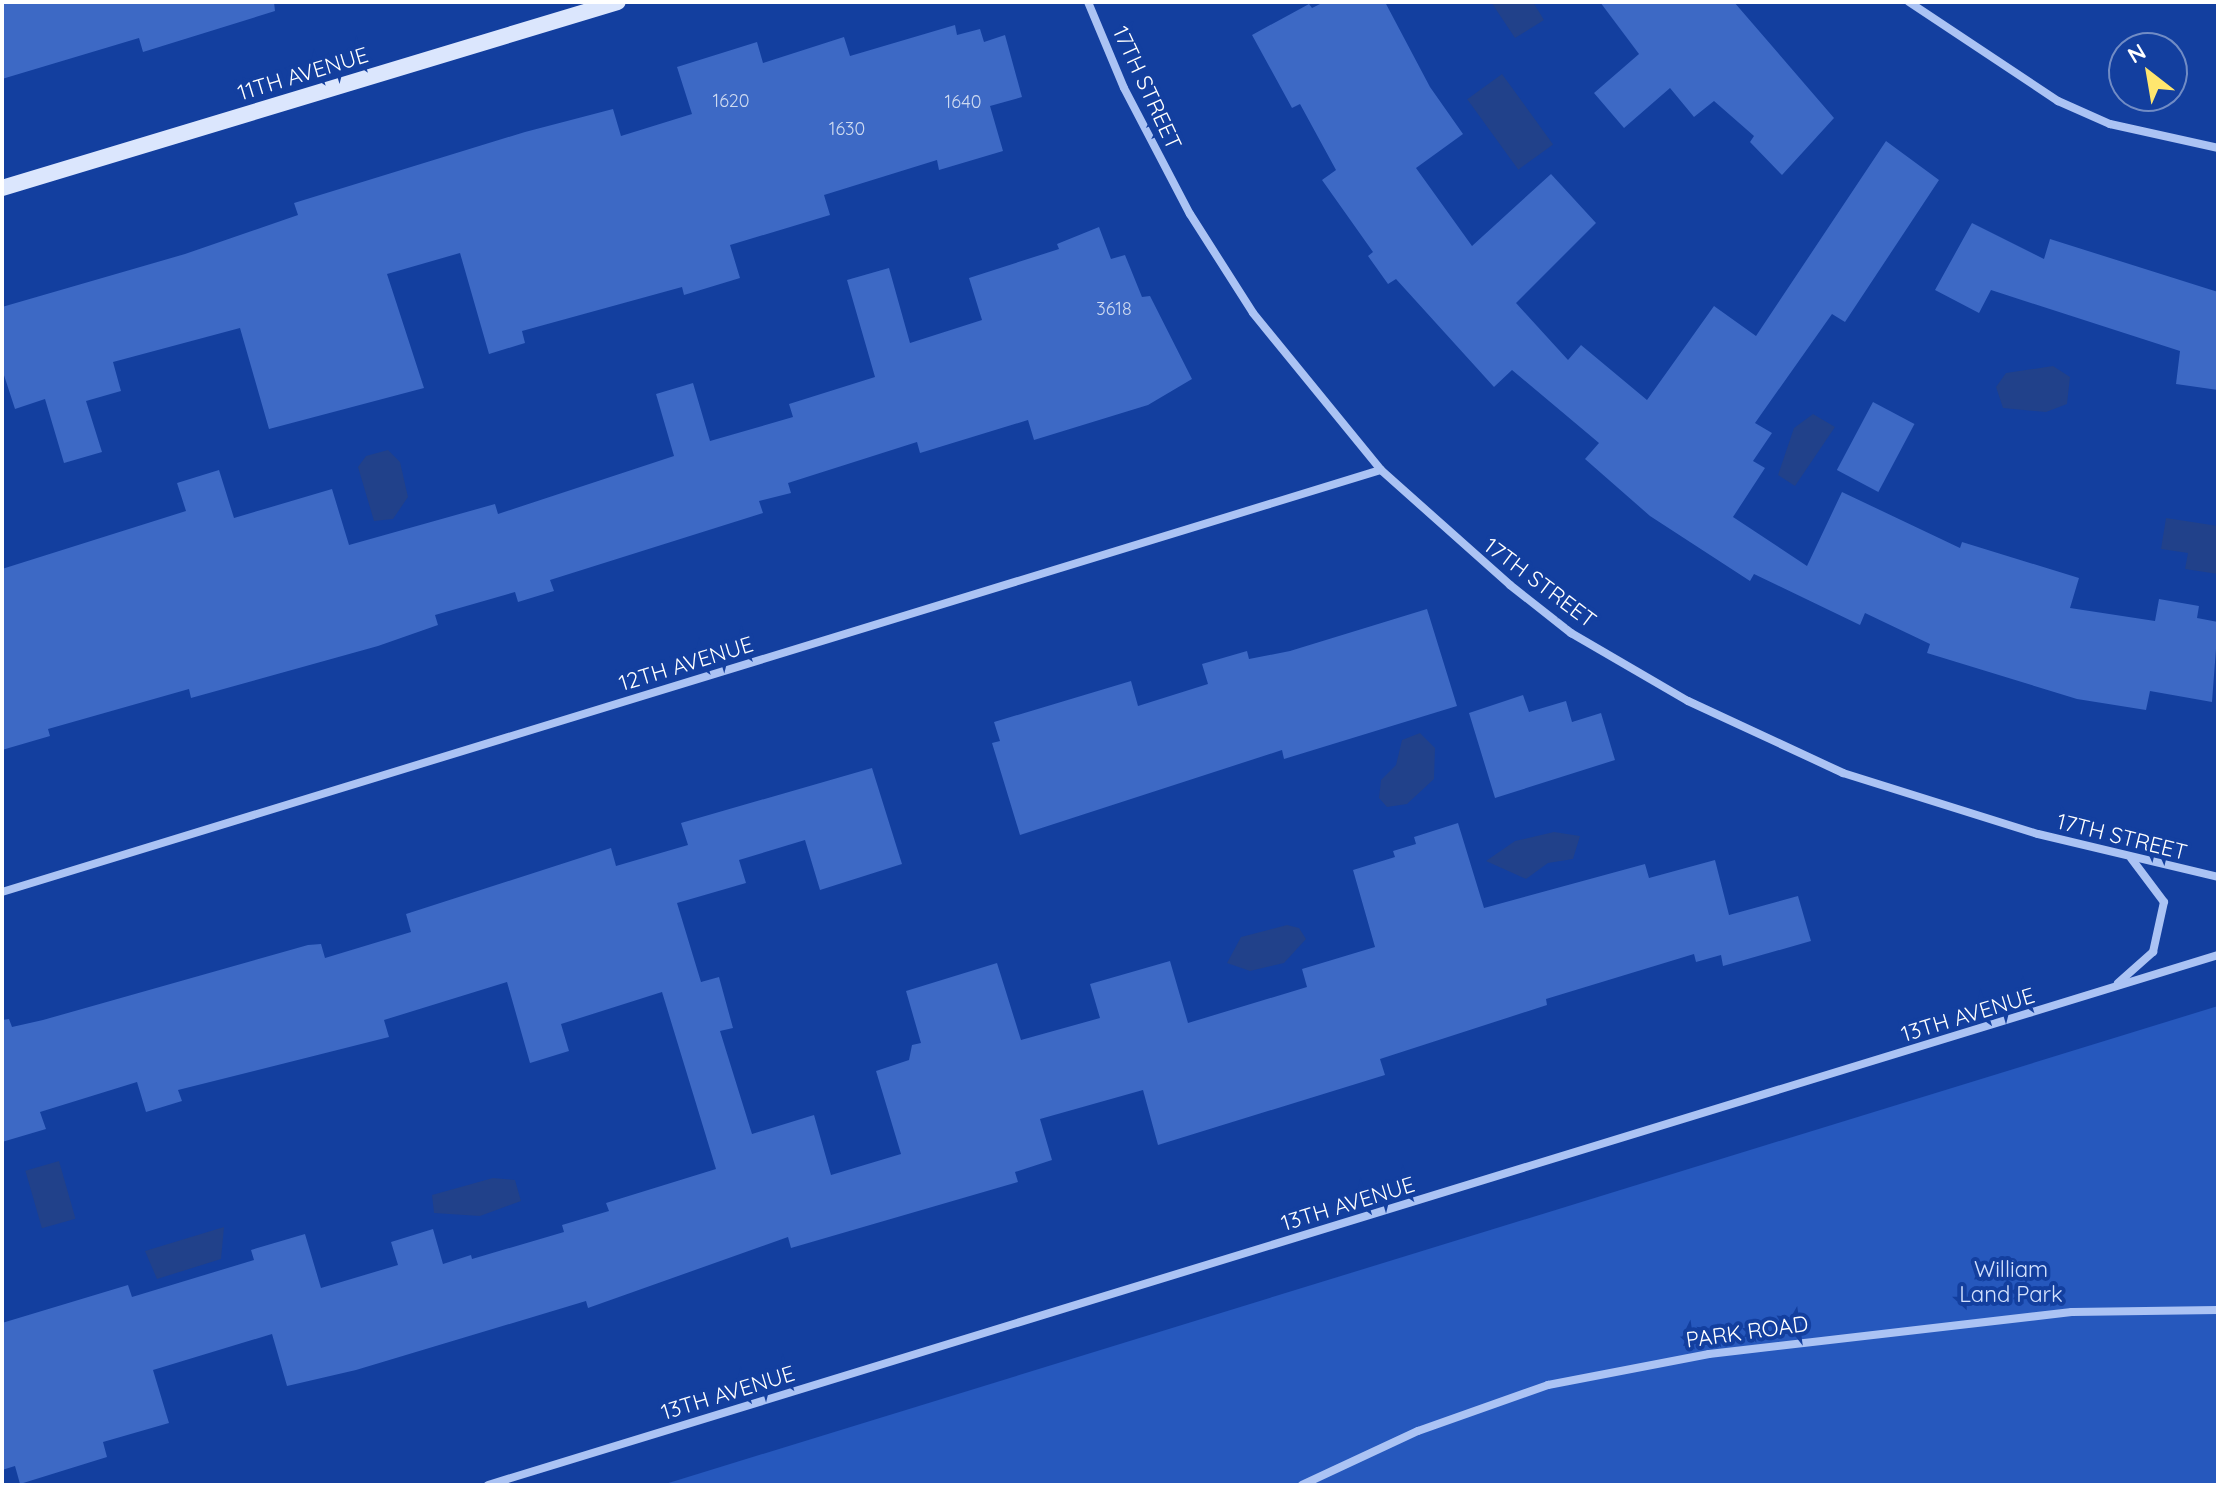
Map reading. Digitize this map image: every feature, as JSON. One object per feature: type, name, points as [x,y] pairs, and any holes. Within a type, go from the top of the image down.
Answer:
[{"type":"street","name":"11TH AVENUE","points":[[2,188],[618,2]]},
{"type":"street","name":"17TH STREET","points":[[1088,2],[1124,88],[1190,214],[1253,313],[1381,470],[1462,547],[1571,633],[1688,701],[1843,773],[2131,858],[2218,877]]},
{"type":"street","points":[[1909,2],[2058,101],[2110,124],[2218,148]]},
{"type":"street","name":"12TH AVENUE","points":[[2,892],[1381,470]]},
{"type":"street","points":[[2114,987],[2153,952],[2162,928],[2164,902],[2131,858]]},
{"type":"street","name":"13TH AVENUE","points":[[488,1485],[2218,955]]},
{"type":"street","name":"PARK ROAD","points":[[1302,1485],[1418,1431],[1548,1385],[1680,1359],[2072,1312],[2218,1310]]},
{"type":"green space","name":"William Land Park","points":[[2218,1006],[2218,1485],[662,1485]]},
{"type":"shaded area","points":[[1491,2],[1533,2],[1544,20],[1515,38]]},
{"type":"shaded area","points":[[1502,74],[1553,144],[1518,170],[1467,99]]},
{"type":"shaded area","points":[[2053,366],[2070,377],[2067,404],[2046,412],[2003,408],[1996,387],[2006,373]]},
{"type":"shaded area","points":[[1813,414],[1835,427],[1795,486],[1778,475],[1794,428]]},
{"type":"shaded area","points":[[388,450],[400,462],[408,497],[393,519],[374,521],[358,467],[366,456]]},
{"type":"shaded area","points":[[2166,518],[2218,526],[2218,574],[2185,569],[2188,553],[2161,549]]},
{"type":"shaded area","points":[[1420,733],[1435,748],[1434,779],[1407,804],[1387,807],[1379,798],[1381,780],[1396,765],[1402,740]]},
{"type":"shaded area","points":[[1554,832],[1580,836],[1573,859],[1548,863],[1526,879],[1486,861],[1515,841]]},
{"type":"shaded area","points":[[1287,925],[1299,928],[1306,939],[1284,963],[1250,971],[1227,963],[1241,937]]},
{"type":"shaded area","points":[[59,1161],[76,1219],[42,1228],[25,1171]]},
{"type":"shaded area","points":[[493,1178],[515,1180],[521,1201],[480,1216],[434,1213],[432,1195]]},
{"type":"shaded area","points":[[224,1227],[221,1259],[157,1279],[145,1251]]},
{"type":"building","points":[[2,2],[274,2],[275,11],[143,52],[139,38],[2,79]]},
{"type":"building","points":[[1324,2],[1385,2],[1430,87],[1463,134],[1416,168],[1472,246],[1551,174],[1596,223],[1516,303],[1568,360],[1581,345],[1647,400],[1714,306],[1756,336],[1886,141],[1939,180],[1845,322],[1832,314],[1755,423],[1772,433],[1753,461],[1765,468],[1733,517],[1807,566],[1842,492],[1960,548],[1962,542],[2079,578],[2070,608],[2155,621],[2159,599],[2199,606],[2197,618],[2218,622],[2212,702],[2150,691],[2146,710],[2077,699],[1927,653],[1930,644],[1865,613],[1860,625],[1754,574],[1750,581],[1650,516],[1585,459],[1599,443],[1512,370],[1494,387],[1396,279],[1388,284],[1368,256],[1373,252],[1322,180],[1336,170],[1300,104],[1292,108],[1252,35],[1309,4],[1312,8]]},
{"type":"building","points":[[1600,2],[1734,2],[1834,118],[1782,175],[1750,142],[1754,136],[1714,101],[1694,117],[1670,88],[1624,128],[1594,93],[1639,54]]},
{"type":"building","points":[[955,25],[957,35],[980,29],[984,42],[1005,35],[1022,97],[990,106],[1003,151],[939,170],[937,160],[824,195],[830,215],[730,245],[740,278],[684,295],[682,287],[522,331],[525,343],[489,354],[460,253],[387,274],[424,388],[269,429],[240,328],[113,362],[121,391],[86,401],[102,452],[64,463],[45,399],[15,409],[2,369],[2,307],[185,254],[298,215],[294,203],[525,132],[613,109],[621,136],[692,114],[677,67],[757,42],[763,63],[844,37],[850,56]]},
{"type":"building","points":[[1972,223],[2044,259],[2050,239],[2218,292],[2218,390],[2176,384],[2180,351],[1991,290],[1979,313],[1935,290]]},
{"type":"building","points":[[1099,227],[1111,259],[1125,255],[1142,297],[1150,296],[1192,379],[1148,405],[1034,440],[1028,420],[920,453],[917,442],[788,483],[791,493],[759,501],[763,513],[550,580],[554,591],[518,602],[515,592],[435,615],[438,625],[378,646],[191,698],[189,689],[48,729],[50,736],[2,750],[2,569],[186,511],[177,483],[219,470],[234,518],[332,489],[349,545],[495,504],[498,514],[674,456],[656,394],[693,383],[710,441],[793,417],[789,404],[875,377],[847,280],[889,268],[910,343],[982,320],[969,278],[1059,249],[1057,244]]},
{"type":"building","points":[[1873,402],[1914,424],[1878,492],[1837,470]]},
{"type":"building","points":[[1427,609],[1457,706],[1284,759],[1282,750],[1020,835],[992,743],[1000,741],[994,722],[1131,681],[1138,706],[1208,684],[1202,664],[1247,651],[1249,659],[1290,651]]},
{"type":"building","points":[[1523,695],[1529,712],[1566,701],[1572,722],[1601,713],[1615,760],[1495,798],[1469,713]]},
{"type":"building","points":[[872,768],[902,864],[820,890],[805,840],[739,860],[746,883],[677,903],[701,982],[719,977],[733,1028],[720,1031],[752,1134],[814,1115],[831,1175],[901,1154],[876,1071],[909,1060],[912,1045],[921,1043],[906,991],[997,963],[1021,1040],[1100,1018],[1090,984],[1170,961],[1188,1023],[1307,987],[1302,969],[1375,947],[1353,870],[1395,857],[1393,851],[1416,844],[1414,837],[1458,823],[1484,908],[1645,864],[1649,878],[1715,860],[1729,915],[1798,896],[1811,941],[1723,966],[1721,955],[1696,962],[1694,954],[1546,999],[1547,1005],[1380,1059],[1385,1075],[1158,1145],[1143,1090],[1040,1119],[1052,1160],[1015,1172],[1018,1182],[791,1248],[788,1237],[588,1308],[586,1301],[356,1370],[287,1386],[272,1334],[153,1370],[169,1423],[103,1442],[107,1457],[20,1484],[15,1466],[2,1470],[2,1323],[128,1285],[132,1297],[254,1260],[251,1250],[305,1234],[321,1288],[398,1265],[391,1242],[433,1229],[443,1264],[471,1255],[472,1259],[564,1232],[562,1225],[609,1211],[606,1203],[716,1169],[662,992],[561,1024],[569,1051],[530,1063],[507,982],[384,1020],[389,1037],[178,1090],[182,1101],[146,1112],[137,1082],[40,1112],[46,1129],[2,1142],[2,1020],[9,1019],[12,1027],[43,1020],[308,945],[321,944],[325,958],[411,932],[406,914],[611,848],[616,866],[688,845],[681,823]]}]
